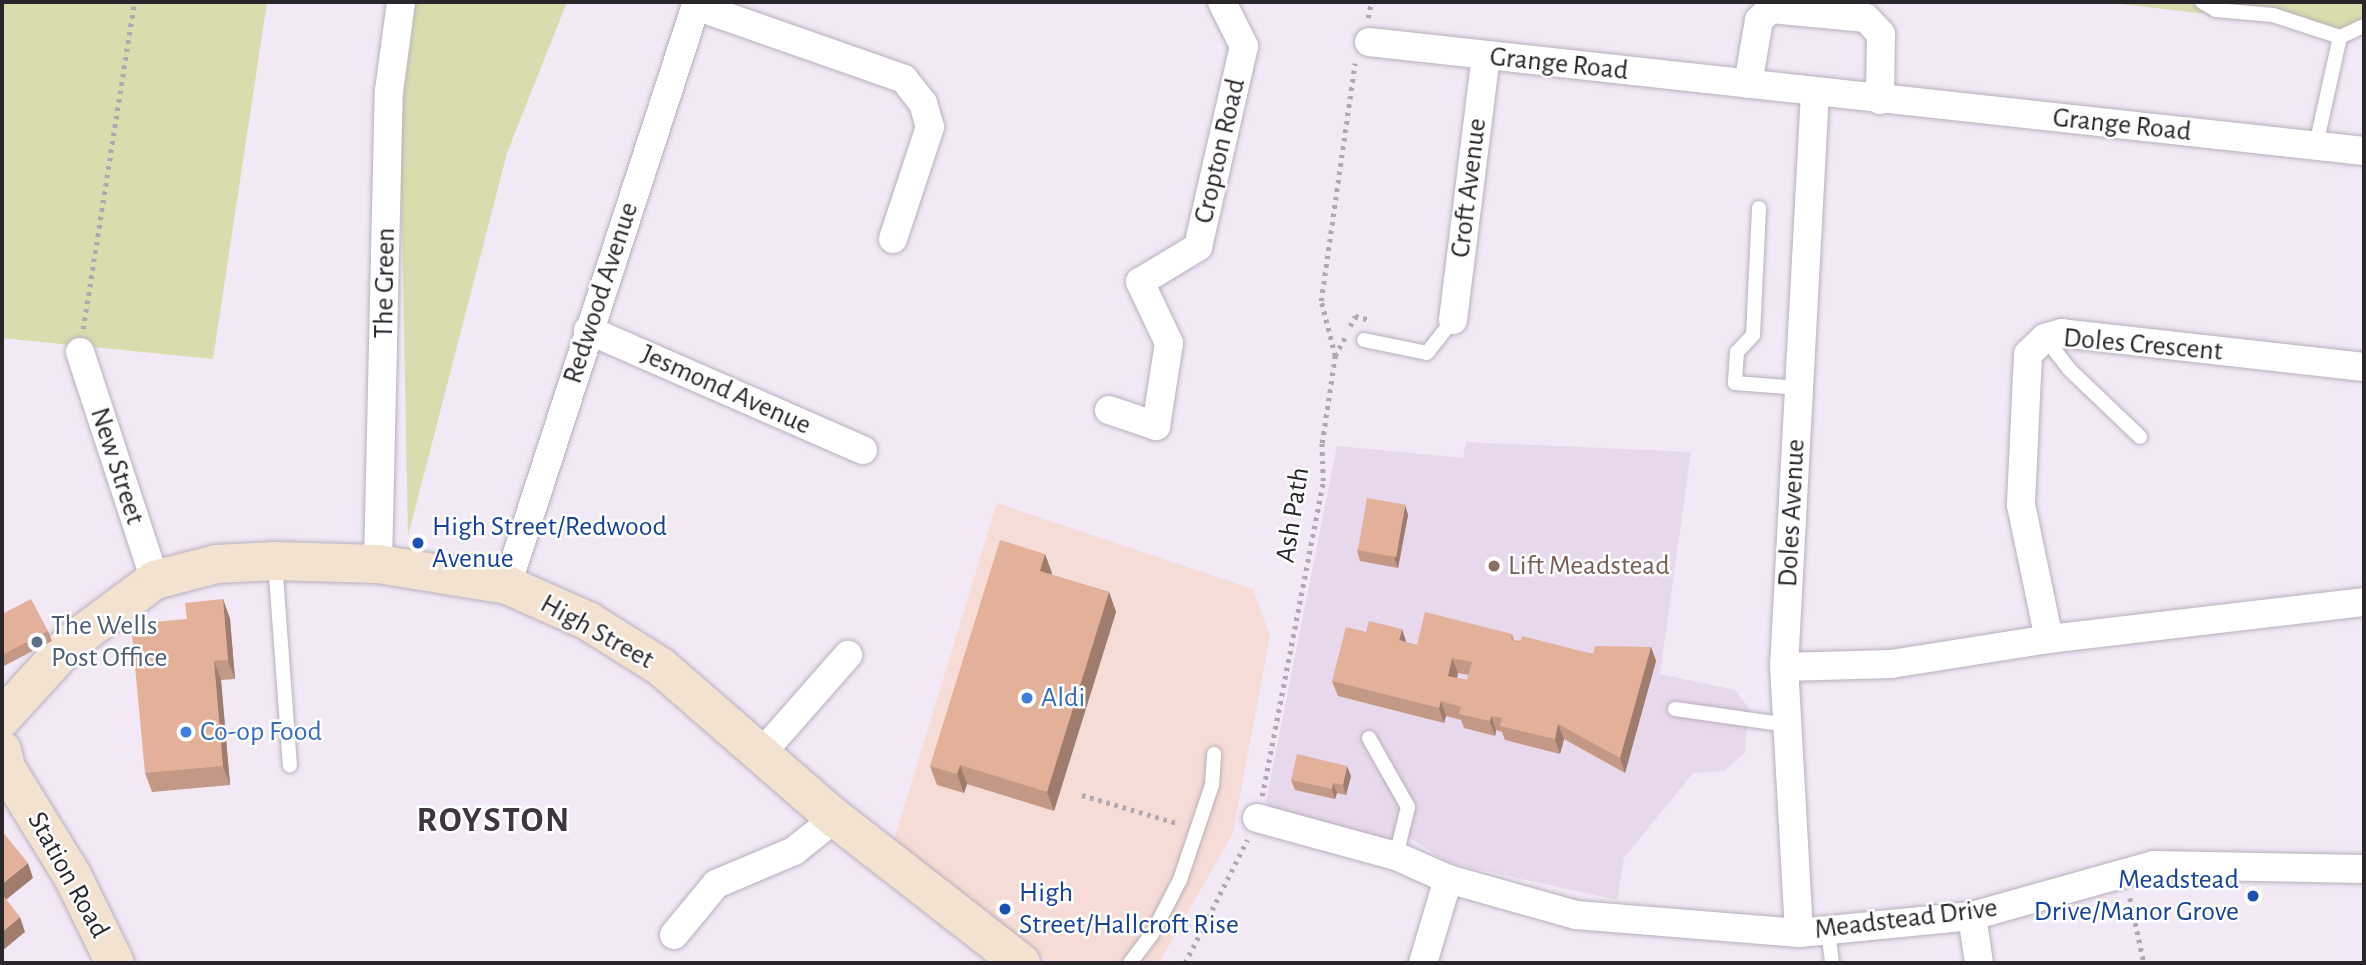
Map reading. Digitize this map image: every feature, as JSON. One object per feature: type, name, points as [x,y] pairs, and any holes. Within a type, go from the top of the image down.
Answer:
[{"type":"main road","name":"High Street","points":[[2,718],[69,644],[155,580],[217,564],[274,561],[378,564],[507,584],[588,621],[661,667],[835,818],[1021,963]]},
{"type":"main road","name":"Station Road","points":[[2,750],[6,768],[74,877],[115,963]]},
{"type":"street","name":"The Green","points":[[378,564],[389,91],[401,2]]},
{"type":"street","name":"Cropton Road","points":[[1110,410],[1156,426],[1169,343],[1140,282],[1198,247],[1244,46],[1222,2]]},
{"type":"street","points":[[696,4],[904,79],[923,103],[930,127],[893,239]]},
{"type":"street","name":"Redwood Avenue","points":[[507,584],[696,4]]},
{"type":"street","points":[[1748,84],[1759,20],[1771,9],[1866,18],[1881,34],[1880,100]]},
{"type":"street","name":"Grange Road","points":[[1363,50],[1486,56],[2364,151]]},
{"type":"street","name":"Croft Avenue","points":[[1453,320],[1486,56]]},
{"type":"street","name":"Doles Avenue","points":[[1799,933],[1784,667],[1815,93]]},
{"type":"street","name":"Jesmond Avenue","points":[[588,330],[863,450]]},
{"type":"street","name":"Doles Crescent","points":[[2049,639],[2021,505],[2028,354],[2045,338],[2062,333],[2364,367]]},
{"type":"street","name":"New Street","points":[[80,352],[155,580]]},
{"type":"street","points":[[1784,667],[1891,664],[2049,639],[2364,602]]},
{"type":"street","points":[[761,754],[848,655]]},
{"type":"street","points":[[674,935],[716,884],[794,851],[835,818]]},
{"type":"street","name":"Meadstead Drive","points":[[1257,818],[1396,856],[1448,879],[1576,915],[1799,933],[1972,916],[2154,865],[2364,869]]},
{"type":"street","points":[[1423,963],[1448,879]]},
{"type":"street","points":[[1972,916],[1979,963]]},
{"type":"lane","points":[[2202,2],[2216,10],[2273,15],[2340,37],[2364,26]]},
{"type":"lane","points":[[2265,2],[2273,15]]},
{"type":"lane","points":[[2316,145],[2340,37]]},
{"type":"lane","points":[[1759,208],[1753,335],[1737,352],[1735,383],[1799,388]]},
{"type":"lane","points":[[1364,340],[1427,353],[1453,320]]},
{"type":"lane","points":[[2045,338],[2070,370],[2140,437]]},
{"type":"lane","points":[[274,561],[290,765]]},
{"type":"lane","points":[[1675,709],[1788,725]]},
{"type":"lane","points":[[1368,738],[1408,807],[1396,856]]},
{"type":"lane","points":[[1130,963],[1152,934],[1180,880],[1212,785],[1214,754]]},
{"type":"lane","points":[[1828,930],[1832,963]]},
{"type":"path","points":[[80,352],[134,2]]},
{"type":"path","name":"Ash Path","points":[[1185,963],[1257,818],[1323,481],[1322,443],[1335,356],[1321,301],[1363,50]]},
{"type":"path","points":[[1082,795],[1182,824],[1177,837]]},
{"type":"path","points":[[2125,873],[2144,963]]},
{"type":"shaded area","name":"Lift Meadstead","points":[[1466,442],[1691,452],[1660,674],[1735,690],[1749,708],[1745,753],[1724,771],[1693,773],[1624,858],[1617,900],[1449,863],[1412,839],[1393,836],[1382,843],[1269,810],[1266,801],[1337,446],[1463,458]]},
{"type":"shaded area","points":[[997,503],[1253,589],[1270,636],[1233,833],[1159,963],[1050,963],[894,840]]},
{"type":"green space","points":[[2,2],[267,2],[213,359],[2,338]]},
{"type":"green space","points":[[416,2],[567,2],[507,153],[408,536],[400,125]]},
{"type":"green space","points":[[2103,2],[2364,2],[2364,31],[2348,30]]},
{"type":"building","points":[[1367,498],[1405,505],[1396,557],[1358,550]]},
{"type":"building","name":"Aldi","points":[[1000,540],[1045,554],[1040,571],[1109,592],[1047,792],[960,765],[957,774],[930,766]]},
{"type":"building","points":[[31,599],[48,631],[2,655],[2,614]]},
{"type":"building","name":"Co-op Food","points":[[223,599],[228,660],[214,661],[223,766],[145,773],[131,624],[187,619],[185,603]]},
{"type":"building","points":[[1425,612],[1512,634],[1511,639],[1520,642],[1522,636],[1593,654],[1595,646],[1651,647],[1620,758],[1558,724],[1555,739],[1500,726],[1502,718],[1491,716],[1490,721],[1459,714],[1461,707],[1441,701],[1439,708],[1332,681],[1346,627],[1366,632],[1369,621],[1402,629],[1399,640],[1417,645]],"holes":[[[1452,658],[1472,662],[1467,680],[1448,676]]]},
{"type":"building","points":[[1297,754],[1347,766],[1343,785],[1333,783],[1332,789],[1291,780]]},
{"type":"building","points":[[2,831],[28,863],[2,884]]},
{"type":"building","points":[[2,894],[20,917],[2,932]]},
{"type":"place","name":"High Street/Redwood Avenue","points":[[418,543]]},
{"type":"place","name":"Lift Meadstead","points":[[1494,566]]},
{"type":"place","name":"The Wells Post Office","points":[[37,642]]},
{"type":"place","name":"Aldi","points":[[1027,698]]},
{"type":"place","name":"Co-op Food","points":[[186,732]]},
{"type":"place","name":"Meadstead Drive/Manor Grove","points":[[2253,896]]},
{"type":"place","name":"High Street/Hallcroft Rise","points":[[1005,909]]},
{"type":"district","name":"ROYSTON","points":[[494,821]]}]
